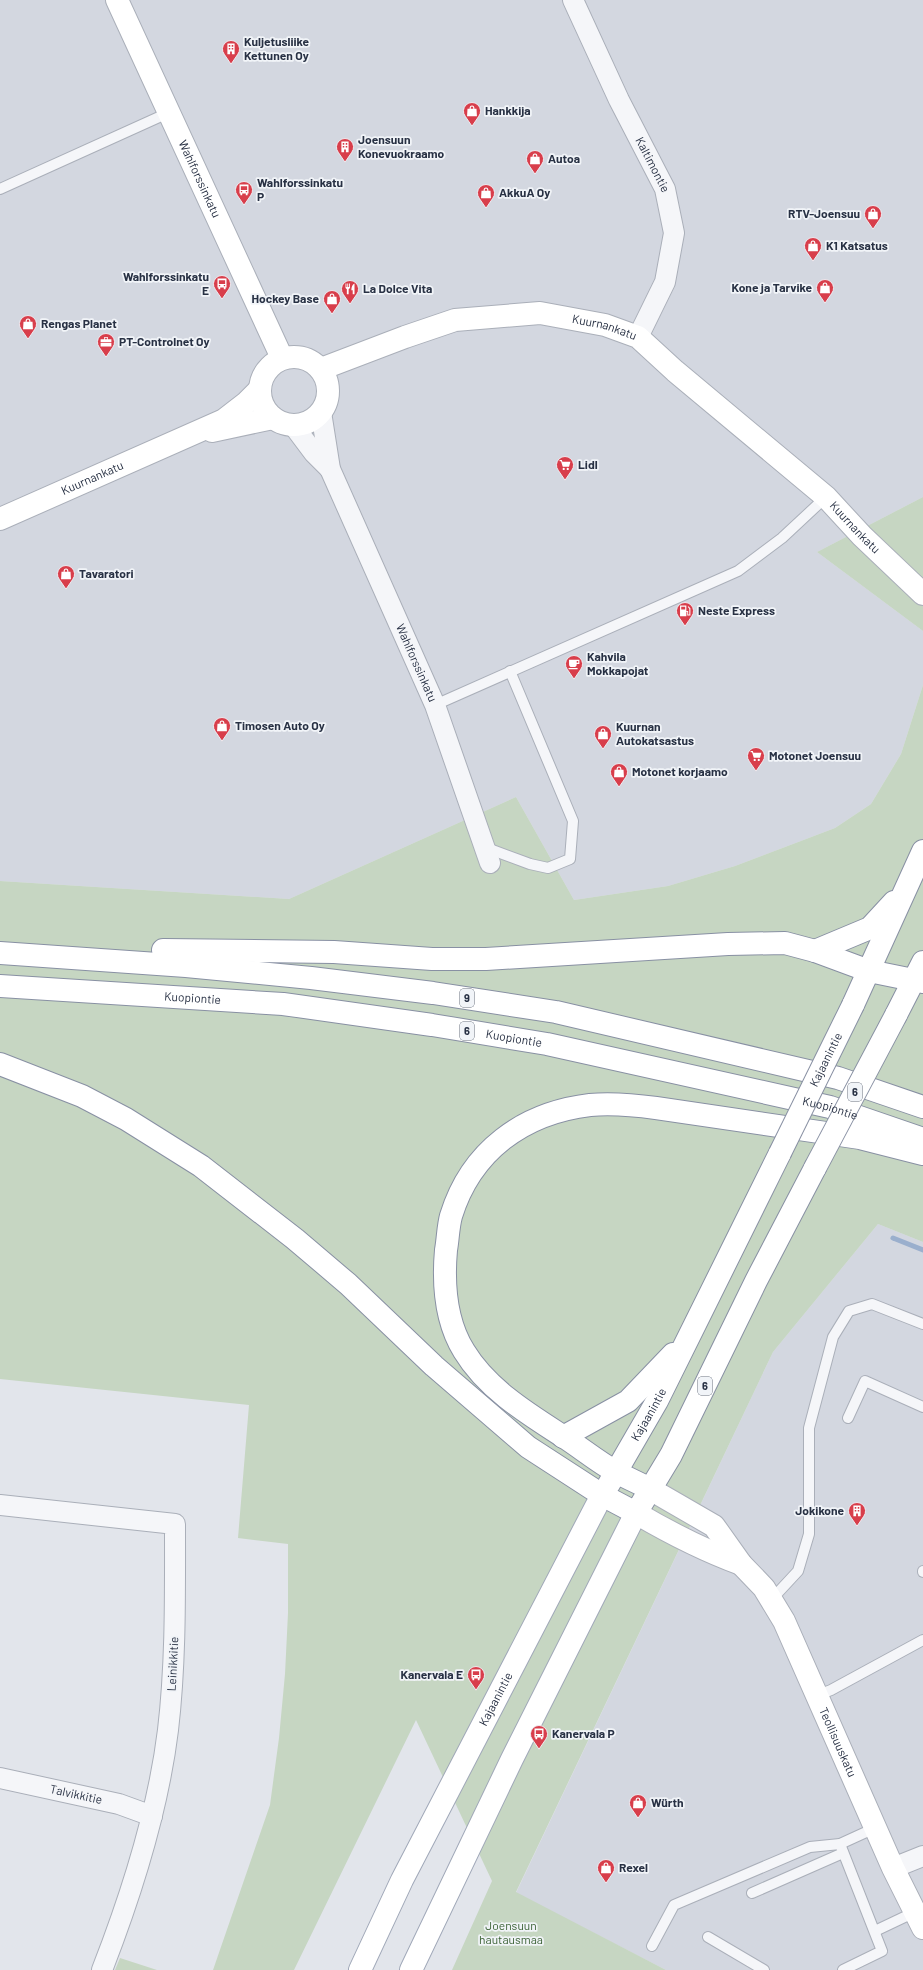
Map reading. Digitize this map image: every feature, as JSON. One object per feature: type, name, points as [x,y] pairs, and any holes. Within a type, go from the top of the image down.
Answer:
[{"type":"main road","name":"Wahlforssinkatu","points":[[117,0],[282,358]]},
{"type":"main road","name":"Kuurnankatu","points":[[321,369],[404,337],[455,320],[540,313],[605,325],[638,337],[675,371],[826,497],[862,536],[923,594]]},
{"type":"main road","points":[[293,356],[304,358],[314,363],[321,369],[327,381],[328,392],[326,402],[321,412],[304,424],[293,425],[282,423],[273,418],[260,401],[260,380],[272,363],[282,358],[293,356]]},
{"type":"main road","name":"Kuurnankatu","points":[[0,519],[224,420],[246,403],[259,390]]},
{"type":"main road","name":"Kuurnankatu","points":[[184,437],[273,418]]},
{"type":"main road","name":"Kuurnankatu","points":[[884,556],[923,581]]},
{"type":"main road","name":"Kajaanintie","points":[[360,1970],[402,1880],[602,1495],[657,1400],[689,1338],[853,1005],[923,851]]},
{"type":"main road","points":[[815,951],[870,928],[906,890]]},
{"type":"main road","points":[[0,949],[334,952],[432,959],[486,959],[728,944],[785,943],[815,951],[869,971],[920,974]]},
{"type":"main road","name":"9","points":[[0,953],[186,966],[311,978],[433,993],[556,1012],[838,1078],[923,1106]]},
{"type":"main road","name":"6","points":[[636,1513],[671,1455],[756,1281],[814,1168],[896,1015],[920,974]]},
{"type":"main road","name":"Kuopiontie","points":[[0,986],[283,1004],[524,1040],[830,1107],[923,1139]]},
{"type":"main road","name":"Teollisuuskatu","points":[[0,1064],[82,1096],[126,1119],[201,1166],[295,1239],[348,1284],[434,1366],[528,1447],[602,1495],[676,1537],[741,1564]]},
{"type":"main road","name":"Teollisuuskatu","points":[[919,1920],[893,1868],[784,1621],[772,1599],[741,1564],[714,1526],[650,1488],[616,1472],[528,1415],[486,1378],[464,1351],[451,1322],[444,1268],[451,1217],[469,1175],[482,1158],[502,1139],[523,1125],[555,1112],[590,1105],[623,1104],[860,1138],[923,1154]]},
{"type":"main road","points":[[564,1437],[628,1400],[689,1338]]},
{"type":"main road","points":[[411,1970],[512,1759],[636,1513]]},
{"type":"street","name":"Kaltimontie","points":[[573,0],[619,100],[665,189],[674,233],[665,282],[638,337]]},
{"type":"street","name":"Wahlforssinkatu","points":[[321,412],[330,469],[435,705],[487,855]]},
{"type":"street","name":"Wahlforssinkatu","points":[[293,425],[314,453],[330,469]]},
{"type":"street","name":"Leinikkitie","points":[[0,1505],[175,1524],[175,1638],[168,1732],[152,1816],[125,1910],[102,1970]]},
{"type":"street","name":"Talvikkitie","points":[[0,1778],[119,1804],[152,1816]]},
{"type":"street","points":[[893,1868],[923,1856]]},
{"type":"lane","points":[[0,189],[168,113]]},
{"type":"lane","points":[[435,705],[738,571],[782,538],[826,497]]},
{"type":"lane","points":[[487,855],[548,868],[570,859],[574,821],[510,671]]},
{"type":"lane","points":[[772,1599],[798,1571],[809,1534],[809,1428],[833,1337],[849,1311],[872,1304],[923,1324]]},
{"type":"lane","points":[[848,1418],[865,1381],[923,1407]]},
{"type":"lane","points":[[816,1696],[831,1690],[923,1640]]},
{"type":"lane","points":[[752,1893],[841,1848],[875,1828]]},
{"type":"lane","points":[[652,1946],[674,1904],[810,1847],[841,1848]]},
{"type":"lane","points":[[841,1848],[882,1951],[843,1970]]},
{"type":"lane","points":[[875,1931],[919,1920]]},
{"type":"lane","points":[[708,1937],[764,1970]]},
{"type":"shaded area","points":[[0,0],[923,0],[923,497],[817,552],[923,631],[923,685],[901,754],[871,804],[835,828],[735,866],[668,886],[574,900],[516,797],[289,899],[0,881]]},
{"type":"shaded area","points":[[878,1224],[923,1242],[923,1970],[666,1970],[516,1893],[773,1352]]},
{"type":"green space","points":[[923,497],[923,631],[817,552]]},
{"type":"green space","name":"Joensuun hautausmaa","points":[[923,685],[923,1242],[878,1224],[773,1352],[516,1892],[666,1970],[452,1970],[492,1881],[416,1720],[294,1970],[213,1970],[270,1805],[279,1738],[285,1674],[288,1613],[288,1544],[238,1538],[249,1405],[0,1379],[0,881],[289,899],[516,797],[574,900],[668,886],[735,866],[835,828],[871,804],[901,754]]},
{"type":"green space","points":[[120,1958],[157,1970],[115,1970]]},
{"type":"waterway","points":[[893,1238],[923,1250]]},
{"type":"place","name":"Kuljetusliike Kettunen Oy","points":[[231,64]]},
{"type":"place","name":"Hankkija","points":[[472,126]]},
{"type":"place","name":"Joensuun Konevuokraamo","points":[[345,162]]},
{"type":"place","name":"Autoa","points":[[535,174]]},
{"type":"place","name":"Wahlforssinkatu P","points":[[244,205]]},
{"type":"place","name":"AkkuA Oy","points":[[486,208]]},
{"type":"place","name":"RTV-Joensuu","points":[[873,229]]},
{"type":"place","name":"K1 Katsatus","points":[[813,261]]},
{"type":"place","name":"Wahlforssinkatu E","points":[[222,299]]},
{"type":"place","name":"Kone ja Tarvike","points":[[825,303]]},
{"type":"place","name":"La Dolce Vita","points":[[350,304]]},
{"type":"place","name":"Hockey Base","points":[[332,314]]},
{"type":"place","name":"Rengas Planet","points":[[28,339]]},
{"type":"place","name":"PT-Controlnet Oy","points":[[106,357]]},
{"type":"place","name":"Lidl","points":[[565,480]]},
{"type":"place","name":"Tavaratori","points":[[66,589]]},
{"type":"place","name":"Neste Express","points":[[685,626]]},
{"type":"place","name":"Kahvila Mokkapojat","points":[[574,679]]},
{"type":"place","name":"Timosen Auto Oy","points":[[222,741]]},
{"type":"place","name":"Kuurnan Autokatsastus","points":[[603,749]]},
{"type":"place","name":"Motonet Joensuu","points":[[756,771]]},
{"type":"place","name":"Motonet korjaamo","points":[[619,787]]},
{"type":"place","name":"Jokikone","points":[[857,1526]]},
{"type":"place","name":"Kanervala E","points":[[476,1690]]},
{"type":"place","name":"Kanervala P","points":[[539,1749]]},
{"type":"place","name":"Würth","points":[[638,1818]]},
{"type":"place","name":"Rexel","points":[[606,1883]]}]
